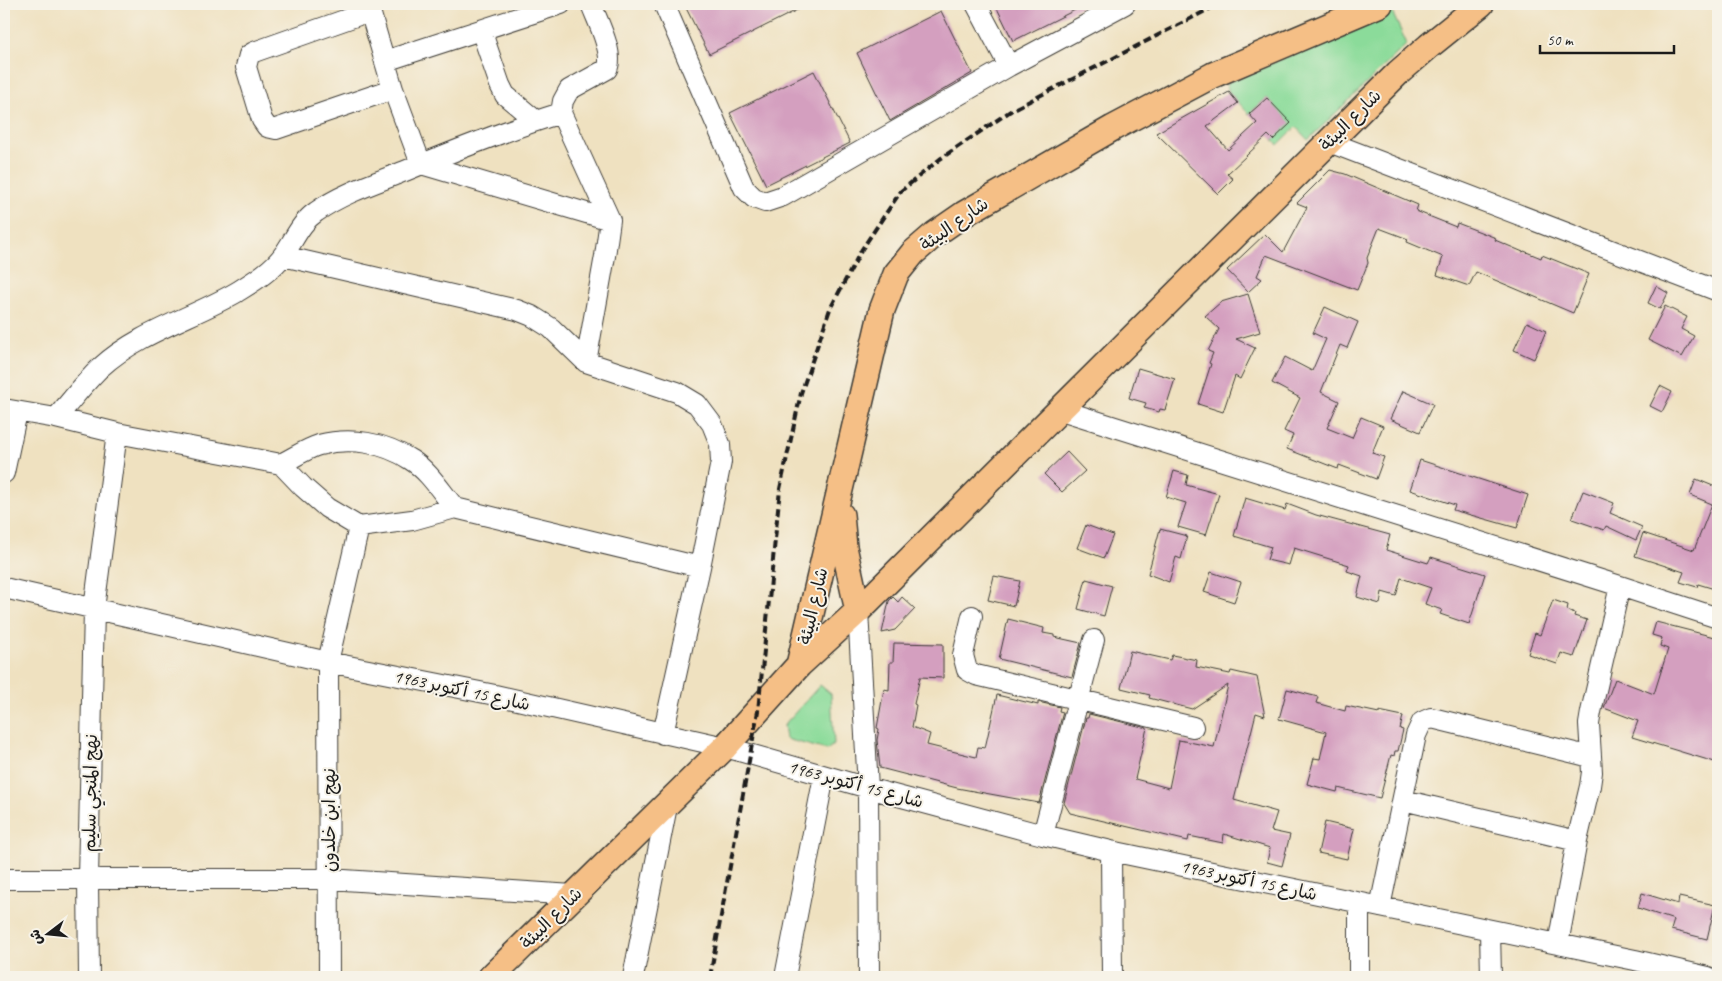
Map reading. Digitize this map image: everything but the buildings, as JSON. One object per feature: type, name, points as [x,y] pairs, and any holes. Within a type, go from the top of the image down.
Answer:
[{"type":"main road","name":"شارع البيئة","points":[[799,665],[882,310],[896,274],[920,247],[964,214],[1113,128],[1204,80],[1380,4]]},
{"type":"main road","name":"شارع البيئة","points":[[491,977],[668,801],[725,748],[799,665],[858,611],[1329,142],[1428,46],[1481,4]]},
{"type":"main road","points":[[839,495],[844,547],[858,611]]},
{"type":"street","points":[[385,61],[561,4]]},
{"type":"street","points":[[586,362],[610,220],[562,113],[563,101],[570,90],[607,69],[610,64],[609,54],[591,4]]},
{"type":"street","points":[[664,4],[744,188],[754,198],[765,202],[783,196],[1009,66],[1125,4]]},
{"type":"street","points":[[976,4],[1009,66]]},
{"type":"street","points":[[393,89],[276,129],[267,127],[262,120],[246,67],[249,55],[254,52],[369,7],[393,89],[421,164]]},
{"type":"street","points":[[481,30],[505,95],[536,121]]},
{"type":"street","points":[[56,418],[101,367],[120,353],[156,332],[236,292],[265,273],[283,256],[300,228],[313,214],[330,202],[421,164],[562,113]]},
{"type":"street","points":[[1329,142],[1718,291]]},
{"type":"street","points":[[421,164],[610,220]]},
{"type":"street","points":[[283,256],[517,310],[532,316],[551,328],[586,362],[677,392],[697,404],[712,424],[720,444],[721,462],[663,734]]},
{"type":"street","points":[[4,473],[10,410],[56,418],[117,433],[281,464],[327,508],[359,527],[412,520],[455,508],[700,567]]},
{"type":"street","points":[[1061,410],[1718,618]]},
{"type":"street","name":"نهج المنجي سليم","points":[[89,977],[88,879],[94,609],[117,433]]},
{"type":"street","points":[[281,464],[318,446],[341,441],[361,441],[388,448],[412,460],[426,473],[455,508]]},
{"type":"street","name":"نهج ابن خلدون","points":[[330,977],[328,662],[359,527]]},
{"type":"street","points":[[1558,944],[1577,841],[1590,786],[1591,712],[1620,586]]},
{"type":"street","name":"شارع 15 أكتوبر 1963","points":[[4,588],[328,662],[495,695],[725,748],[868,788],[1111,851],[1558,944],[1635,969],[1708,977]]},
{"type":"street","points":[[858,611],[868,788],[869,977]]},
{"type":"street","points":[[972,616],[963,655],[967,670],[976,675],[1193,727]]},
{"type":"street","points":[[1044,834],[1094,640]]},
{"type":"street","points":[[1380,907],[1416,735],[1422,722],[1431,718],[1591,757]]},
{"type":"street","points":[[785,977],[824,776]]},
{"type":"street","points":[[1403,800],[1577,841]]},
{"type":"street","points":[[634,977],[668,801]]},
{"type":"street","points":[[1111,851],[1112,977]]},
{"type":"street","points":[[4,879],[329,878],[573,895]]},
{"type":"street","points":[[1359,903],[1359,977]]},
{"type":"street","points":[[1490,930],[1491,977]]},
{"type":"green space","points":[[1392,12],[1407,44],[1308,140],[1296,127],[1278,145],[1273,140],[1290,123],[1267,98],[1249,114],[1229,92],[1226,83]]},
{"type":"green space","points":[[820,685],[831,694],[834,744],[827,750],[786,739],[784,725]]},
{"type":"railway","points":[[710,977],[758,711],[780,489],[801,393],[830,309],[862,249],[901,191],[940,159],[1012,110],[1219,4]]}]
